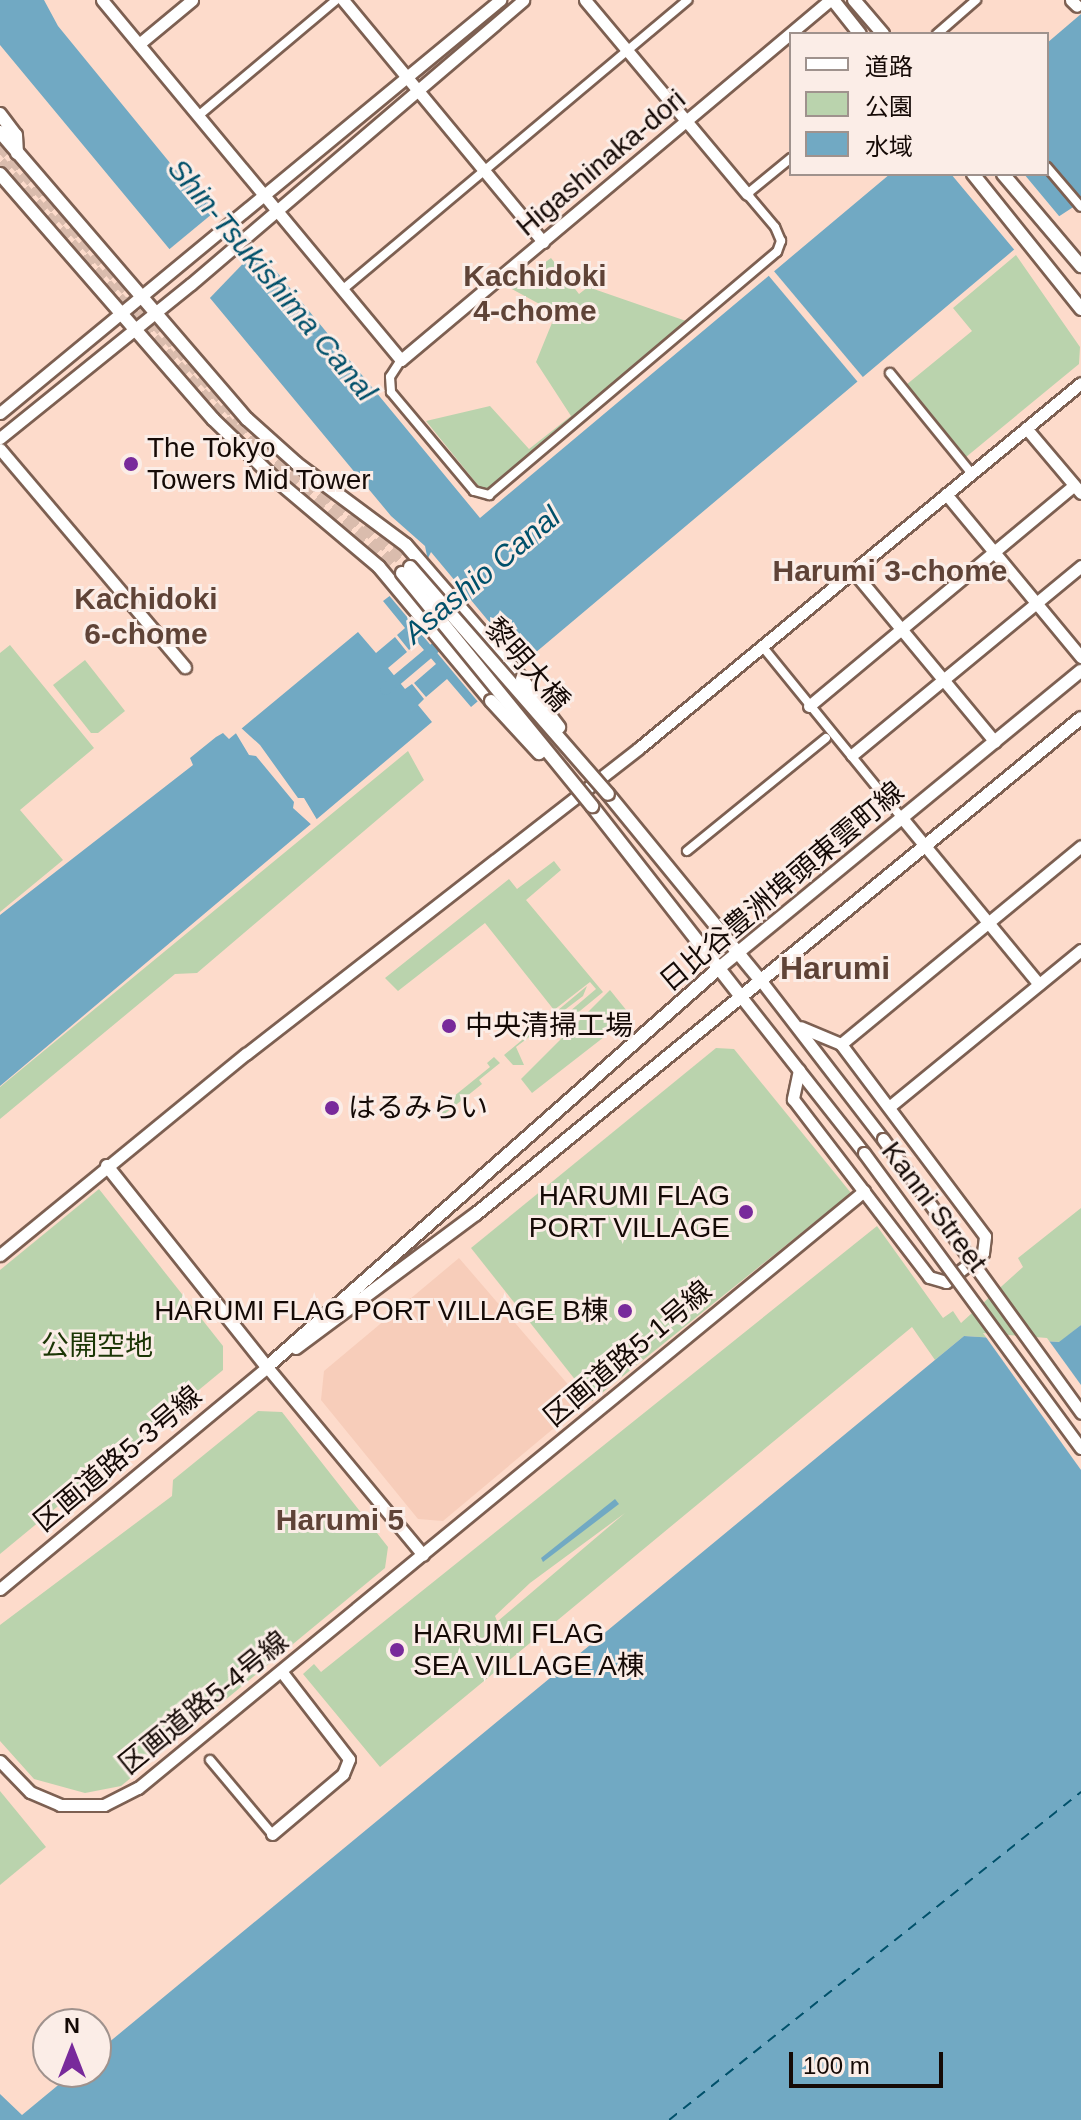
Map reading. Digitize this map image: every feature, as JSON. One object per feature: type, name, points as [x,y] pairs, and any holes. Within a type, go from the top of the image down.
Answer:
[{"type":"main road","points":[[832,0],[858,32]]},
{"type":"main road","points":[[854,0],[881,32]]},
{"type":"main road","points":[[0,114],[16,135],[17,154]]},
{"type":"main road","points":[[0,132],[255,427],[312,475],[373,516],[422,562],[522,679],[608,794],[762,982]]},
{"type":"main road","points":[[0,174],[236,444],[379,567],[491,701],[592,806],[742,998]]},
{"type":"main road","points":[[975,176],[1081,309]]},
{"type":"main road","points":[[1005,176],[1081,266]]},
{"type":"main road","points":[[0,180],[39,219]]},
{"type":"main road","points":[[98,284],[111,282],[117,268]]},
{"type":"main road","points":[[236,444],[249,441],[255,427]]},
{"type":"main road","name":"黎明大橋","points":[[592,806],[406,570],[608,794]]},
{"type":"main road","name":"日比谷豊洲埠頭東雲町線","points":[[267,1367],[719,968],[1081,671]]},
{"type":"main road","name":"日比谷豊洲埠頭東雲町線","points":[[267,1367],[518,1180],[1081,718]]},
{"type":"main road","points":[[107,1166],[267,1367]]},
{"type":"main road","points":[[461,1197],[474,1207],[518,1180]]},
{"type":"street","points":[[102,0],[401,360],[390,377],[391,392],[474,491],[489,495],[777,252],[781,241],[775,227],[585,0]]},
{"type":"street","points":[[139,44],[192,0]]},
{"type":"street","points":[[198,116],[336,0]]},
{"type":"street","points":[[343,0],[543,242]]},
{"type":"street","points":[[0,413],[500,0]]},
{"type":"street","points":[[0,438],[135,326],[191,284],[523,0]]},
{"type":"street","points":[[342,290],[687,0]]},
{"type":"street","name":"Higashinaka-dori","points":[[794,32],[832,0]]},
{"type":"street","points":[[939,32],[976,0]]},
{"type":"street","name":"Higashinaka-dori","points":[[401,360],[789,36]]},
{"type":"street","points":[[747,194],[789,160]]},
{"type":"street","points":[[1049,169],[1081,207]]},
{"type":"street","points":[[890,373],[972,474]]},
{"type":"street","points":[[0,1255],[107,1166],[589,788],[1081,383]]},
{"type":"street","points":[[809,706],[994,553],[1077,489],[1026,428]]},
{"type":"street","points":[[0,449],[185,667]]},
{"type":"street","points":[[946,494],[1081,657]]},
{"type":"street","points":[[852,755],[1081,566]]},
{"type":"street","points":[[853,571],[995,742]]},
{"type":"street","points":[[762,646],[1039,984]]},
{"type":"street","points":[[687,851],[826,738]]},
{"type":"street","points":[[841,1044],[1081,846]]},
{"type":"street","points":[[889,1107],[1081,950]]},
{"type":"street","name":"Kanni Street","points":[[762,982],[800,1027],[883,1139],[1081,1413]]},
{"type":"street","name":"Kanni Street","points":[[742,998],[864,1153],[1081,1448]]},
{"type":"street","points":[[799,1070],[793,1099],[935,1281],[946,1282],[987,1248],[985,1236],[841,1044],[800,1027]]},
{"type":"street","name":"区画道路5-1号線","points":[[423,1555],[864,1191]]},
{"type":"street","points":[[267,1367],[423,1555]]},
{"type":"street","name":"区画道路5-3号線","points":[[0,1589],[267,1367]]},
{"type":"street","name":"区画道路5-4号線","points":[[0,1761],[22,1785],[49,1802],[104,1805],[138,1788],[423,1555]]},
{"type":"street","points":[[210,1760],[272,1834],[343,1774],[349,1759],[281,1671]]},
{"type":"shaded area","points":[[459,1258],[584,1403],[443,1521],[418,1519],[321,1400],[324,1371]]},
{"type":"green space","points":[[1016,255],[1080,347],[1079,364],[966,457],[906,385],[972,331],[953,308]]},
{"type":"green space","points":[[551,258],[579,294],[588,287],[689,322],[485,494],[426,421],[490,406],[529,449],[571,416],[536,362],[556,313],[510,288]]},
{"type":"green space","points":[[10,645],[94,748],[20,810],[63,860],[0,912],[0,653]]},
{"type":"green space","points":[[85,660],[125,711],[98,733],[91,733],[53,685]]},
{"type":"green space","points":[[408,751],[424,780],[197,973],[175,974],[0,1119],[0,1087]]},
{"type":"green space","points":[[554,861],[561,870],[526,900],[603,992],[558,1029],[556,1023],[596,989],[590,982],[554,1010],[485,923],[398,991],[385,978],[509,879],[517,889]]},
{"type":"green space","points":[[587,986],[583,996],[516,1047],[524,1065],[513,1065],[504,1055]]},
{"type":"green space","points":[[610,990],[631,1016],[532,1093],[521,1079]]},
{"type":"green space","points":[[716,1048],[734,1049],[851,1193],[592,1401],[471,1248]]},
{"type":"green space","points":[[494,1057],[500,1063],[479,1080],[482,1084],[442,1116],[437,1110],[490,1067],[487,1063]]},
{"type":"green space","name":"公開空地","points":[[99,1189],[223,1346],[223,1370],[0,1554],[0,1270]]},
{"type":"green space","points":[[1081,1208],[1081,1325],[1060,1342],[964,1336],[935,1360],[912,1327],[380,1767],[303,1674],[314,1664],[321,1672],[877,1226],[943,1318],[953,1311],[961,1323],[1023,1267],[1018,1258]],"holes":[[[625,1513],[498,1621],[495,1616],[530,1583]]]},
{"type":"green space","points":[[258,1411],[282,1412],[388,1547],[385,1568],[121,1786],[85,1793],[34,1779],[0,1741],[0,1625],[172,1496],[173,1480]]},
{"type":"green space","points":[[0,1791],[46,1847],[0,1885]]},
{"type":"water","name":"Shin-Tsukishima Canal","points":[[0,0],[44,0],[58,26],[175,169],[276,271],[480,518],[888,176],[1049,176],[1049,41],[1081,14],[1081,202],[1035,232],[471,707],[447,679],[426,697],[414,683],[436,664],[418,643],[409,650],[397,635],[405,628],[383,601],[429,566],[425,546],[391,516],[0,45]]},
{"type":"water","points":[[358,632],[376,653],[395,637],[407,652],[388,668],[405,689],[412,684],[424,699],[418,705],[432,722],[0,1086],[0,915],[193,765],[190,758],[216,737],[223,733],[229,739]]},
{"type":"water","points":[[1081,1325],[1081,2120],[0,2120],[0,2094],[22,2115],[55,2088],[112,2088],[112,2040],[964,1336],[1059,1342]]},
{"type":"water","points":[[615,1499],[619,1504],[543,1562],[541,1558]]},
{"type":"pier","points":[[953,176],[1026,176],[1064,222],[1056,220],[1017,253]]},
{"type":"pier","points":[[218,209],[258,248],[207,301],[166,252]]},
{"type":"pier","points":[[773,270],[864,378],[858,383],[768,274]]},
{"type":"pier","points":[[431,552],[525,665],[479,703],[387,593],[425,564]]},
{"type":"pier","points":[[239,726],[260,745],[298,798],[304,798],[319,823],[314,827],[293,808],[294,802],[256,756],[249,755],[234,730]]},
{"type":"pier","points":[[983,1333],[1047,1338],[1081,1385],[1081,1470]]},
{"type":"waterway","name":"Asashio Canal","points":[[385,689],[436,646]]},
{"type":"ferry route","points":[[669,2120],[1081,1792]]},
{"type":"tunnel","points":[[0,145],[241,421],[410,567]]},
{"type":"tunnel","points":[[0,162],[233,429],[358,530],[402,573]]},
{"type":"place","name":"The Tokyo Towers Mid Tower","points":[[131,464]]},
{"type":"place","name":"中央清掃工場","points":[[449,1026]]},
{"type":"place","name":"はるみらい","points":[[332,1108]]},
{"type":"place","name":"HARUMI FLAG PORT VILLAGE","points":[[746,1212]]},
{"type":"place","name":"HARUMI FLAG PORT VILLAGE B棟","points":[[625,1311]]},
{"type":"place","name":"HARUMI FLAG SEA VILLAGE A棟","points":[[397,1650]]},
{"type":"district","name":"Kachidoki 4-chome","points":[[535,293]]},
{"type":"district","name":"Harumi 3-chome","points":[[890,571]]},
{"type":"district","name":"Kachidoki 6-chome","points":[[146,616]]},
{"type":"district","name":"Harumi","points":[[835,968]]},
{"type":"district","name":"Harumi 5","points":[[340,1520]]}]
